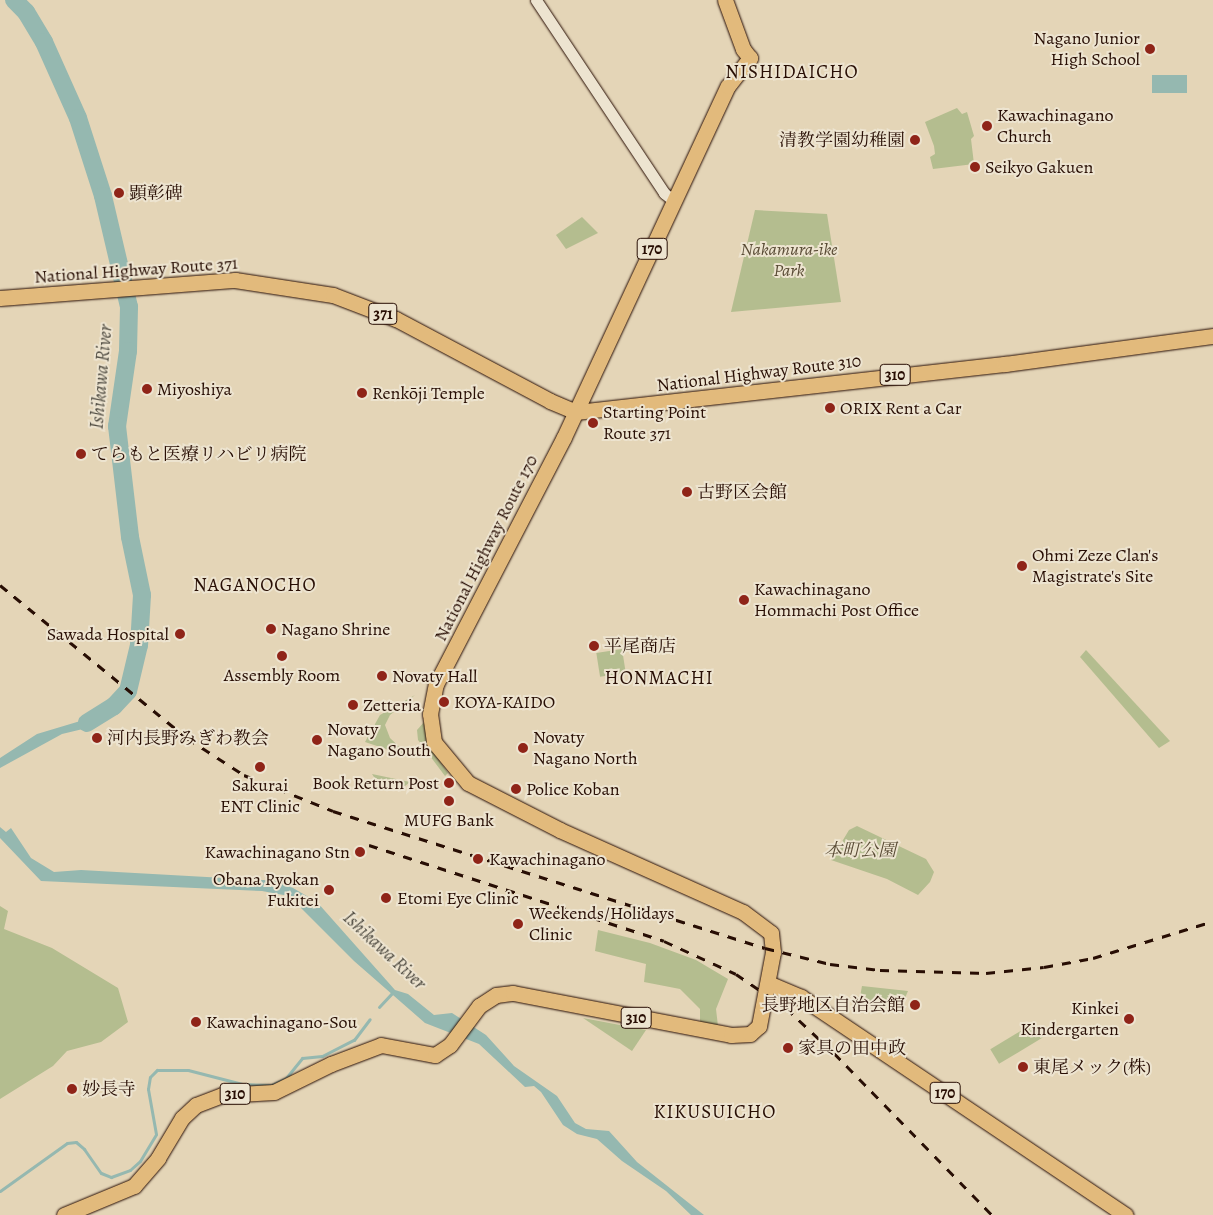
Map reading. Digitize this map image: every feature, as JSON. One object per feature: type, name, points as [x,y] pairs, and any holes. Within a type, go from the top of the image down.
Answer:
[{"type":"highway","name":"National Highway Route 170","points":[[725,0],[743,49],[750,58],[728,86],[576,412],[436,684],[430,714],[434,742],[458,774],[494,799],[748,915],[771,934],[774,940],[768,983]]},
{"type":"highway","name":"National Highway Route 371","points":[[0,298],[235,280],[333,295],[396,319],[550,401],[576,412]]},
{"type":"highway","name":"National Highway Route 310","points":[[576,412],[1005,364],[1213,336]]},
{"type":"highway","name":"310","points":[[64,1215],[134,1186],[158,1158],[182,1118],[208,1099],[274,1092],[331,1064],[381,1045],[429,1056],[450,1045],[473,1012],[496,995],[513,993],[740,1035],[750,1034],[759,1026],[768,983]]},
{"type":"highway","name":"170","points":[[768,983],[809,1003],[1125,1215]]},
{"type":"main road","points":[[536,0],[664,193],[675,202]]},
{"type":"green space","points":[[957,108],[962,114],[967,112],[974,136],[971,139],[974,164],[933,169],[930,157],[935,154],[934,146],[925,122]]},
{"type":"green space","name":"Nakamura-ike Park","points":[[755,210],[827,214],[841,302],[731,312]]},
{"type":"green space","points":[[582,217],[598,233],[566,249],[556,235]]},
{"type":"green space","points":[[622,649],[626,673],[600,677],[596,653]]},
{"type":"green space","points":[[1086,650],[1170,741],[1159,748],[1080,657]]},
{"type":"green space","points":[[415,695],[390,715],[385,725],[390,738],[410,757],[365,742],[380,715]]},
{"type":"green space","points":[[425,721],[427,742],[448,773],[445,776],[418,740],[417,730]]},
{"type":"green space","points":[[372,774],[410,782],[405,786],[392,784],[376,780]]},
{"type":"green space","name":"本町公園","points":[[857,826],[926,859],[934,872],[930,882],[918,895],[887,879],[831,860],[849,830]]},
{"type":"green space","points":[[0,906],[8,911],[4,929],[52,948],[118,988],[128,1022],[101,1042],[67,1051],[53,1066],[0,1099]]},
{"type":"green space","points":[[598,930],[650,943],[696,960],[728,979],[716,1009],[718,1026],[700,1024],[700,1009],[680,989],[644,982],[646,964],[595,951]]},
{"type":"green space","points":[[862,986],[908,991],[899,1012],[860,997]]},
{"type":"green space","points":[[583,1018],[646,1030],[632,1051]]},
{"type":"green space","points":[[1034,1023],[1043,1038],[999,1064],[990,1049]]},
{"type":"water","points":[[1152,75],[1187,75],[1187,93],[1152,93]]},
{"type":"water","points":[[107,709],[109,716],[87,728],[62,734],[0,768],[0,758],[37,734],[87,719]]},
{"type":"water","points":[[0,827],[6,832],[11,828],[31,858],[54,872],[81,870],[281,881],[317,902],[395,990],[408,994],[434,1015],[452,1013],[486,1035],[514,1066],[557,1096],[575,1123],[586,1129],[609,1131],[637,1162],[704,1215],[691,1215],[666,1191],[622,1161],[597,1139],[577,1134],[563,1125],[541,1092],[534,1086],[525,1087],[479,1044],[425,1023],[354,961],[289,896],[262,891],[41,881],[0,838]]},
{"type":"waterway","name":"Ishikawa River","points":[[14,0],[26,12],[44,42],[78,118],[103,196],[129,307],[128,351],[117,426],[130,537],[142,595],[139,645],[128,691],[114,706],[87,723]]},
{"type":"waterway","points":[[379,1007],[392,993]]},
{"type":"waterway","points":[[0,1191],[67,1143],[76,1142],[84,1149],[101,1173],[111,1177],[130,1170],[140,1161],[156,1134],[148,1089],[150,1077],[157,1070],[188,1070],[242,1084],[271,1085],[286,1078],[302,1058],[322,1056],[354,1040],[370,1019]]},
{"type":"railway","points":[[0,585],[187,738],[244,775],[333,811],[765,948],[830,964],[880,970],[986,973],[1044,967],[1093,958],[1213,921]]},
{"type":"railway","points":[[369,845],[664,941],[736,974],[786,1008],[834,1053],[992,1215]]},
{"type":"place","name":"Nagano Junior High School","points":[[1150,49]]},
{"type":"place","name":"Kawachinagano Church","points":[[987,126]]},
{"type":"place","name":"清教学園幼稚園","points":[[915,140]]},
{"type":"place","name":"Seikyo Gakuen","points":[[975,167]]},
{"type":"place","name":"顕彰碑","points":[[119,193]]},
{"type":"place","name":"Miyoshiya","points":[[147,389]]},
{"type":"place","name":"Renkōji Temple","points":[[362,393]]},
{"type":"place","name":"ORIX Rent a Car","points":[[830,408]]},
{"type":"place","name":"Starting Point Route 371","points":[[593,423]]},
{"type":"place","name":"てらもと医療リハビリ病院","points":[[81,454]]},
{"type":"place","name":"古野区会館","points":[[687,492]]},
{"type":"place","name":"Ohmi Zeze Clan's Magistrate's Site","points":[[1022,566]]},
{"type":"place","name":"Kawachinagano Hommachi Post Office","points":[[744,600]]},
{"type":"place","name":"Nagano Shrine","points":[[271,629]]},
{"type":"place","name":"Sawada Hospital","points":[[180,634]]},
{"type":"place","name":"平尾商店","points":[[594,646]]},
{"type":"place","name":"Assembly Room","points":[[282,656]]},
{"type":"place","name":"Novaty Hall","points":[[382,676]]},
{"type":"place","name":"KOYA-KAIDO","points":[[444,702]]},
{"type":"place","name":"Zetteria","points":[[353,705]]},
{"type":"place","name":"河内長野みぎわ教会","points":[[97,738]]},
{"type":"place","name":"Novaty Nagano South","points":[[317,740]]},
{"type":"place","name":"Novaty Nagano North","points":[[523,748]]},
{"type":"place","name":"Sakurai ENT Clinic","points":[[260,767]]},
{"type":"place","name":"Book Return Post","points":[[449,783]]},
{"type":"place","name":"Police Koban","points":[[516,789]]},
{"type":"place","name":"MUFG Bank","points":[[449,801]]},
{"type":"place","name":"Kawachinagano Stn","points":[[360,852]]},
{"type":"place","name":"Kawachinagano","points":[[478,859]]},
{"type":"place","name":"Obana Ryokan Fukitei","points":[[329,890]]},
{"type":"place","name":"Etomi Eye Clinic","points":[[386,898]]},
{"type":"place","name":"Weekends/Holidays Clinic","points":[[518,924]]},
{"type":"place","name":"長野地区自治会館","points":[[915,1005]]},
{"type":"place","name":"Kinkei Kindergarten","points":[[1129,1019]]},
{"type":"place","name":"Kawachinagano-Sou","points":[[196,1022]]},
{"type":"place","name":"家具の田中政","points":[[788,1048]]},
{"type":"place","name":"東尾メック(株)","points":[[1023,1067]]},
{"type":"place","name":"妙長寺","points":[[72,1089]]},
{"type":"district","name":"NISHIDAICHO","points":[[792,73]]},
{"type":"district","name":"NAGANOCHO","points":[[255,586]]},
{"type":"district","name":"HONMACHI","points":[[659,679]]},
{"type":"district","name":"KIKUSUICHO","points":[[715,1113]]}]
